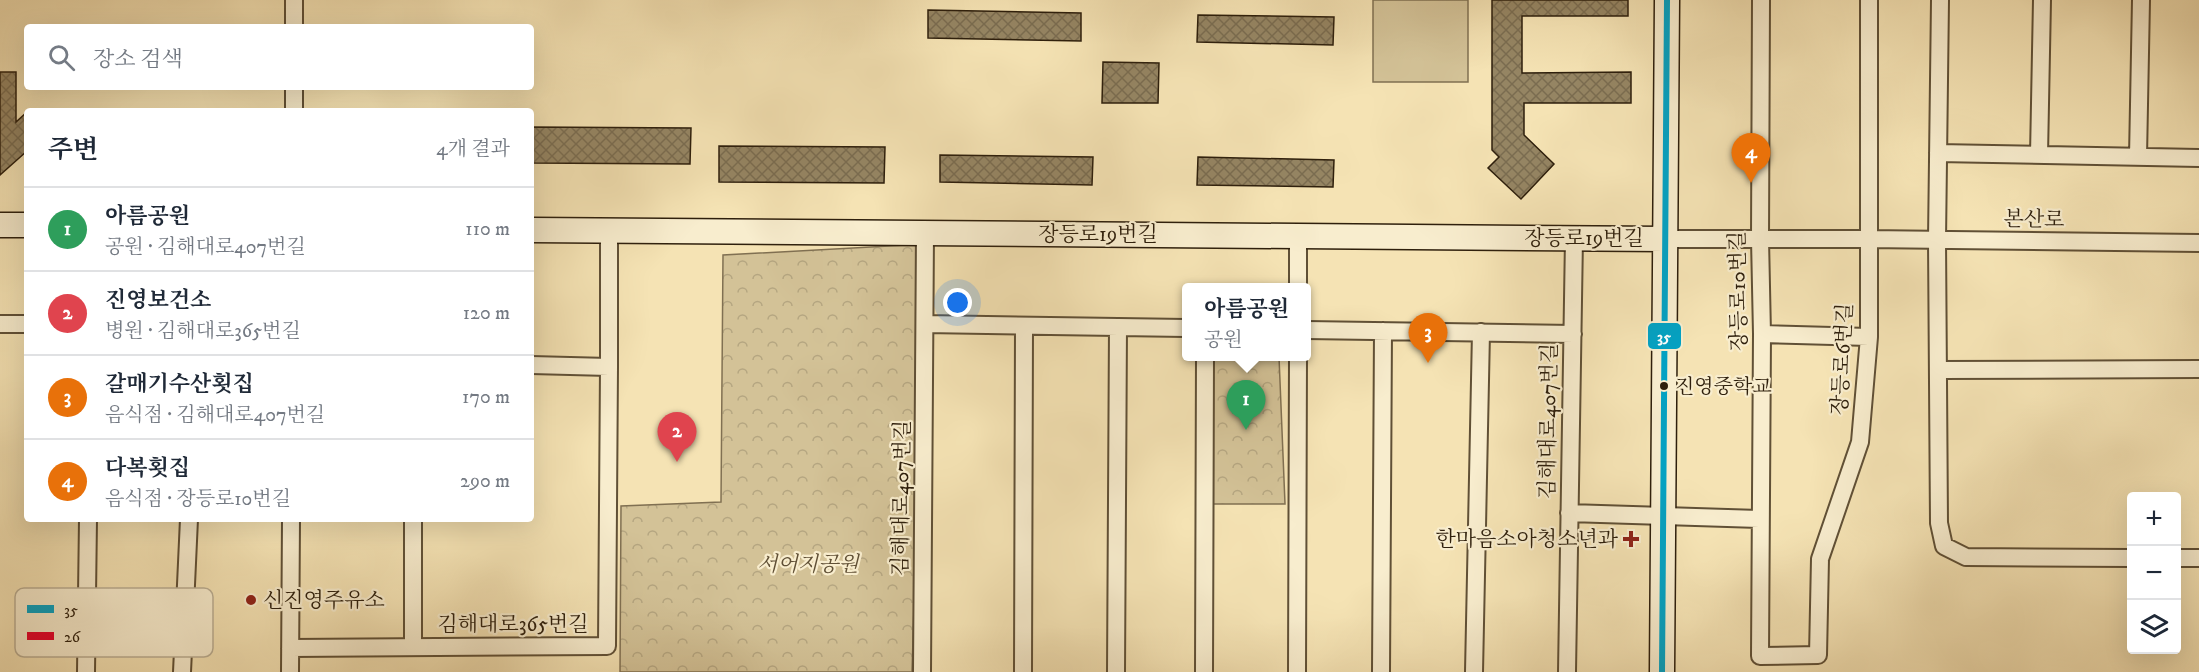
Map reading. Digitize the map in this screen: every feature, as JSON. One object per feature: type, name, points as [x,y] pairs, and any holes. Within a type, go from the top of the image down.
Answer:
[{"type":"street","points":[[294,0],[294,24]]},
{"type":"street","points":[[1662,672],[1667,0]]},
{"type":"street","name":"장등로10번길","points":[[1760,656],[1761,0]]},
{"type":"street","name":"장등로6번길","points":[[1760,656],[1818,656],[1820,559],[1860,442],[1869,336],[1869,0]]},
{"type":"street","points":[[1940,0],[1937,240],[1939,523],[1944,546],[1966,557],[2127,558]]},
{"type":"street","points":[[2039,155],[2042,0]]},
{"type":"street","points":[[2138,157],[2141,0]]},
{"type":"street","points":[[294,90],[294,108]]},
{"type":"street","points":[[1938,153],[2199,158]]},
{"type":"street","points":[[0,225],[24,225]]},
{"type":"street","name":"장등로19번길","points":[[534,230],[1665,239]]},
{"type":"street","name":"김해대로365번길","points":[[414,522],[412,647],[607,646],[609,230]]},
{"type":"street","name":"김해대로407번길","points":[[922,672],[925,233]]},
{"type":"street","points":[[1298,236],[1298,283]]},
{"type":"street","points":[[1573,334],[1574,238]]},
{"type":"street","name":"본산로","points":[[1665,239],[2199,243]]},
{"type":"street","points":[[0,324],[24,324]]},
{"type":"street","points":[[925,324],[1182,328]]},
{"type":"street","points":[[1023,672],[1024,326]]},
{"type":"street","points":[[1116,672],[1118,327]]},
{"type":"street","name":"김해대로407번길","points":[[1311,330],[1573,334],[1567,672]]},
{"type":"street","points":[[1382,672],[1383,331]]},
{"type":"street","points":[[1474,672],[1481,332]]},
{"type":"street","points":[[1762,334],[1869,336]]},
{"type":"street","points":[[1204,672],[1205,361]]},
{"type":"street","points":[[1298,361],[1298,672]]},
{"type":"street","points":[[534,365],[609,367]]},
{"type":"street","points":[[1938,370],[2199,369]]},
{"type":"street","points":[[1569,513],[1760,519]]},
{"type":"street","points":[[87,588],[88,522]]},
{"type":"street","points":[[186,588],[189,522]]},
{"type":"street","points":[[290,672],[291,522]]},
{"type":"street","points":[[2181,558],[2199,558]]},
{"type":"street","points":[[290,648],[412,647]]},
{"type":"street","points":[[86,657],[86,672]]},
{"type":"street","points":[[182,672],[183,657]]},
{"type":"green space","points":[[1373,0],[1468,0],[1468,82],[1373,82]]},
{"type":"green space","name":"서어지공원","points":[[925,244],[912,672],[620,672],[621,506],[721,502],[723,255]]},
{"type":"green space","points":[[1211,361],[1279,361],[1285,504],[1211,504]]},
{"type":"building","points":[[1492,0],[1628,0],[1628,16],[1522,16],[1522,73],[1631,72],[1631,103],[1524,103],[1524,135],[1554,164],[1521,199],[1488,168],[1499,157],[1492,150]]},
{"type":"building","points":[[928,10],[1081,13],[1081,41],[928,38]]},
{"type":"building","points":[[1198,15],[1334,17],[1333,45],[1197,42]]},
{"type":"building","points":[[1103,62],[1159,63],[1158,103],[1102,103]]},
{"type":"building","points":[[0,72],[16,72],[16,122],[24,115],[24,154],[0,175]]},
{"type":"building","points":[[534,127],[691,128],[690,164],[534,163]]},
{"type":"building","points":[[719,146],[885,147],[884,183],[719,182]]},
{"type":"building","points":[[940,155],[1093,157],[1092,185],[940,182]]},
{"type":"building","points":[[1198,157],[1334,160],[1333,187],[1197,185]]},
{"type":"transit line","name":"35","points":[[1662,672],[1667,0]]},
{"type":"place","name":"다복횟집","points":[[1751,183]]},
{"type":"place","name":"갈매기수산횟집","points":[[1428,363]]},
{"type":"place","name":"진영중학교","points":[[1664,386]]},
{"type":"place","name":"아름공원","points":[[1246,430]]},
{"type":"place","name":"진영보건소","points":[[677,462]]},
{"type":"place","name":"한마음소아청소년과","points":[[1631,539]]},
{"type":"place","name":"신진영주유소","points":[[251,600]]}]
